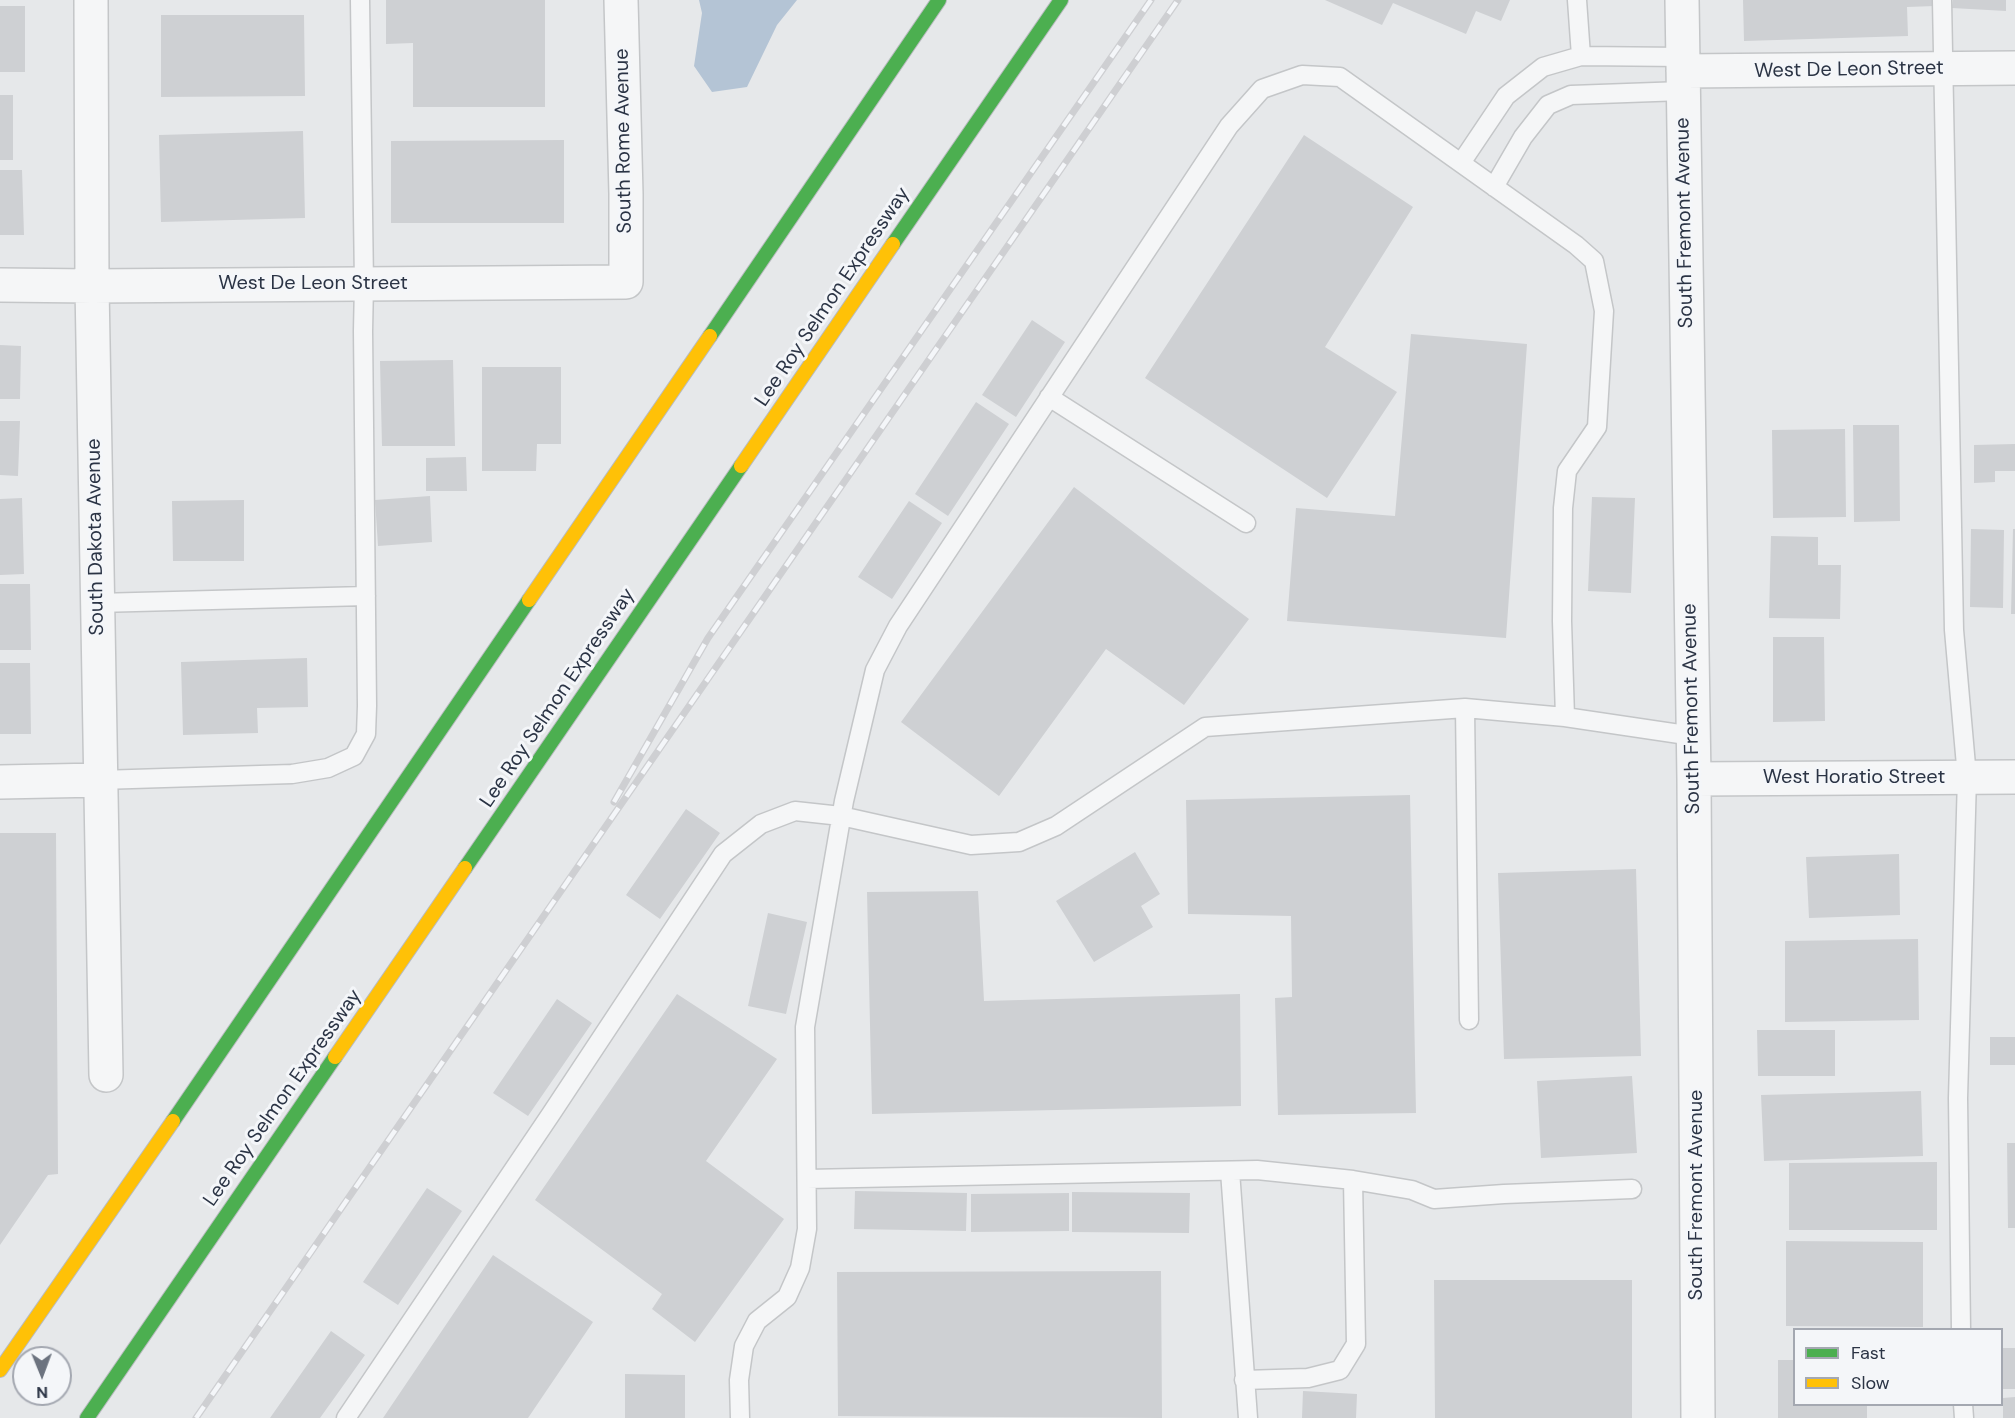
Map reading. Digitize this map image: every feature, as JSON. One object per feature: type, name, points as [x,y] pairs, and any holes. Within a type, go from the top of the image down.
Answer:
[{"type":"highway","points":[[0,1370],[939,0]]},
{"type":"highway","name":"Lee Roy Selmon Expressway","points":[[87,1418],[1061,0]]},
{"type":"street","name":"South Dakota Avenue","points":[[91,0],[92,286],[106,1075]]},
{"type":"street","name":"South Rome Avenue","points":[[621,0],[626,282]]},
{"type":"street","name":"South Fremont Avenue","points":[[1682,0],[1694,779],[1698,1418]]},
{"type":"street","name":"West De Leon Street","points":[[1683,73],[2015,68]]},
{"type":"street","name":"West De Leon Street","points":[[0,285],[626,282]]},
{"type":"street","name":"West Horatio Street","points":[[1694,779],[2015,777]]},
{"type":"street","points":[[0,782],[100,780]]},
{"type":"lane","points":[[100,780],[292,774],[328,768],[354,756],[366,734],[360,0]]},
{"type":"lane","points":[[1576,0],[1581,56]]},
{"type":"lane","points":[[1942,0],[1954,630],[1967,777],[1958,1098],[1961,1328]]},
{"type":"lane","points":[[1461,163],[1506,96],[1543,68],[1581,56],[1683,73]]},
{"type":"lane","points":[[1494,187],[1522,136],[1548,105],[1571,95],[1683,73]]},
{"type":"lane","points":[[740,1418],[739,1380],[744,1346],[757,1321],[787,1297],[800,1268],[807,1229],[805,1027],[842,816],[875,670],[898,626],[1048,397],[1229,126],[1262,89],[1302,75],[1340,77],[1576,245],[1594,261],[1604,311],[1597,427],[1567,471],[1564,499],[1562,621],[1565,717]]},
{"type":"lane","points":[[1048,397],[1246,523]]},
{"type":"lane","points":[[97,603],[366,596]]},
{"type":"lane","points":[[346,1418],[723,855],[761,824],[795,811],[842,816],[971,845],[1019,842],[1056,826],[1205,726],[1465,708],[1565,717],[1693,736]]},
{"type":"lane","points":[[1465,708],[1469,1020]]},
{"type":"lane","points":[[807,1179],[1257,1170],[1353,1180],[1412,1190],[1434,1199],[1632,1189]]},
{"type":"lane","points":[[1230,1171],[1248,1418]]},
{"type":"lane","points":[[1244,1380],[1308,1378],[1340,1370],[1356,1344],[1353,1180]]},
{"type":"water","points":[[699,0],[797,0],[777,25],[747,87],[712,92],[694,66],[702,13]]},
{"type":"building","points":[[386,0],[545,0],[545,107],[413,107],[413,43],[386,44]]},
{"type":"building","points":[[1325,0],[1510,0],[1501,21],[1476,11],[1466,34],[1393,3],[1382,25]]},
{"type":"building","points":[[1743,0],[1934,0],[1935,6],[1907,7],[1908,36],[1744,41]]},
{"type":"building","points":[[1953,0],[2006,0],[2006,11],[1952,8]]},
{"type":"building","points":[[0,6],[25,6],[25,72],[0,72]]},
{"type":"building","points":[[161,15],[304,15],[305,96],[161,97]]},
{"type":"building","points":[[0,95],[13,95],[13,160],[0,160]]},
{"type":"building","points":[[303,131],[305,218],[161,222],[159,135]]},
{"type":"building","points":[[1304,135],[1413,207],[1325,347],[1397,392],[1327,498],[1145,378]]},
{"type":"building","points":[[564,140],[564,223],[391,223],[391,141]]},
{"type":"building","points":[[0,170],[22,170],[24,235],[0,235]]},
{"type":"building","points":[[1032,320],[1065,342],[1016,417],[982,395]]},
{"type":"building","points":[[1411,334],[1527,344],[1506,638],[1287,621],[1296,508],[1395,516]]},
{"type":"building","points":[[0,345],[21,346],[20,399],[0,399]]},
{"type":"building","points":[[453,360],[455,446],[382,446],[380,361]]},
{"type":"building","points":[[482,367],[561,367],[561,444],[537,444],[536,471],[482,471]]},
{"type":"building","points":[[976,402],[1009,424],[948,516],[915,494]]},
{"type":"building","points":[[0,421],[20,421],[18,476],[0,475]]},
{"type":"building","points":[[1853,425],[1899,425],[1900,521],[1854,522]]},
{"type":"building","points":[[1845,429],[1846,517],[1773,518],[1772,430]]},
{"type":"building","points":[[2015,444],[2015,471],[1995,471],[1995,482],[1974,483],[1974,445]]},
{"type":"building","points":[[466,457],[467,491],[426,491],[426,458]]},
{"type":"building","points":[[1074,487],[1249,619],[1184,705],[1106,649],[999,796],[901,722]]},
{"type":"building","points":[[430,496],[432,542],[378,546],[375,500]]},
{"type":"building","points":[[1592,497],[1635,498],[1631,593],[1588,591]]},
{"type":"building","points":[[22,498],[24,574],[0,575],[0,499]]},
{"type":"building","points":[[244,500],[244,561],[173,561],[172,501]]},
{"type":"building","points":[[909,501],[942,523],[892,599],[858,577]]},
{"type":"building","points":[[1971,529],[2004,530],[2003,608],[1970,607]]},
{"type":"building","points":[[2013,529],[2015,529],[2015,614],[2011,614]]},
{"type":"building","points":[[1771,536],[1818,537],[1818,565],[1841,565],[1840,619],[1769,618]]},
{"type":"building","points":[[0,584],[30,584],[31,650],[0,650]]},
{"type":"building","points":[[1773,637],[1824,637],[1825,721],[1773,722]]},
{"type":"building","points":[[307,658],[308,707],[257,708],[258,733],[183,735],[181,662]]},
{"type":"building","points":[[0,663],[30,663],[31,734],[0,734]]},
{"type":"building","points":[[1410,795],[1416,1113],[1278,1115],[1275,998],[1292,997],[1291,916],[1188,914],[1186,800]]},
{"type":"building","points":[[686,809],[720,833],[660,919],[626,895]]},
{"type":"building","points":[[0,833],[56,833],[58,1174],[48,1175],[0,1245]]},
{"type":"building","points":[[1135,852],[1160,894],[1141,906],[1153,927],[1094,962],[1056,901]]},
{"type":"building","points":[[1899,854],[1900,915],[1809,918],[1806,857]]},
{"type":"building","points":[[1636,869],[1641,1056],[1504,1059],[1498,873]]},
{"type":"building","points":[[978,891],[984,1001],[1240,994],[1241,1106],[872,1114],[867,892]]},
{"type":"building","points":[[768,913],[807,922],[786,1014],[748,1006]]},
{"type":"building","points":[[1918,939],[1919,1020],[1785,1022],[1785,941]]},
{"type":"building","points":[[677,994],[777,1059],[706,1161],[784,1219],[695,1342],[652,1309],[662,1294],[535,1200]]},
{"type":"building","points":[[557,999],[592,1023],[528,1116],[493,1093]]},
{"type":"building","points":[[1757,1030],[1835,1030],[1835,1076],[1758,1076]]},
{"type":"building","points":[[1990,1037],[2015,1037],[2015,1065],[1990,1065]]},
{"type":"building","points":[[1632,1076],[1637,1153],[1541,1158],[1537,1081]]},
{"type":"building","points":[[1921,1091],[1923,1156],[1764,1161],[1761,1095]]},
{"type":"building","points":[[2007,1143],[2015,1143],[2015,1228],[2008,1228]]},
{"type":"building","points":[[1937,1162],[1937,1230],[1789,1230],[1789,1163]]},
{"type":"building","points":[[427,1188],[462,1211],[398,1305],[363,1282]]},
{"type":"building","points":[[855,1191],[967,1193],[966,1231],[854,1229]]},
{"type":"building","points":[[1072,1192],[1190,1193],[1189,1233],[1072,1232]]},
{"type":"building","points":[[1069,1193],[1069,1231],[971,1232],[971,1194]]},
{"type":"building","points":[[1786,1241],[1923,1242],[1923,1327],[1786,1326]]},
{"type":"building","points":[[493,1255],[593,1322],[528,1418],[383,1418]]},
{"type":"building","points":[[1161,1271],[1162,1418],[838,1416],[837,1272]]},
{"type":"building","points":[[1434,1280],[1632,1280],[1632,1418],[1435,1418]]},
{"type":"building","points":[[331,1331],[365,1355],[320,1418],[270,1418]]},
{"type":"building","points":[[2003,1348],[2015,1348],[2015,1389],[2003,1389]]},
{"type":"building","points":[[1778,1360],[1793,1360],[1793,1406],[1867,1406],[1867,1418],[1778,1418]]},
{"type":"building","points":[[625,1374],[685,1375],[685,1418],[625,1418]]},
{"type":"building","points":[[1303,1391],[1357,1394],[1356,1418],[1302,1418]]},
{"type":"building","points":[[2015,1397],[2015,1418],[2003,1418],[2003,1398]]},
{"type":"railway","points":[[614,802],[708,638],[1151,0]]},
{"type":"railway","points":[[196,1418],[1178,0]]},
{"type":"traffic: fast","points":[[710,336],[939,0]]},
{"type":"traffic: fast","points":[[893,244],[1061,0]]},
{"type":"traffic: fast","points":[[465,868],[741,466]]},
{"type":"traffic: fast","points":[[173,1121],[529,600]]},
{"type":"traffic: fast","points":[[87,1418],[335,1057]]},
{"type":"traffic: slow","points":[[741,466],[893,244]]},
{"type":"traffic: slow","points":[[529,600],[710,336]]},
{"type":"traffic: slow","points":[[335,1057],[465,868]]},
{"type":"traffic: slow","points":[[0,1370],[173,1121]]}]
